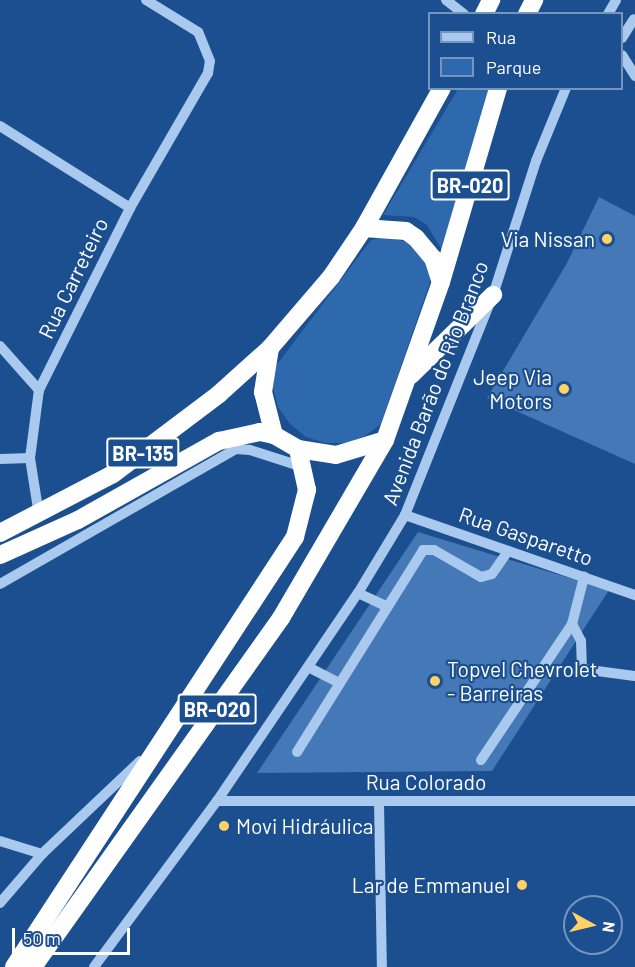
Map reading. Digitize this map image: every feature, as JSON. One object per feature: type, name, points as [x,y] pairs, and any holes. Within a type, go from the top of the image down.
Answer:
[{"type":"highway","name":"BR-020","points":[[270,348],[331,277],[364,228],[441,90]]},
{"type":"highway","name":"BR-020","points":[[33,967],[281,618],[385,440],[441,282],[497,90]]},
{"type":"highway","points":[[364,228],[406,231],[417,238],[433,258],[441,282]]},
{"type":"highway","points":[[408,379],[493,295]]},
{"type":"highway","points":[[14,967],[85,863],[159,741],[295,537],[307,490],[300,458],[274,435],[262,392],[270,348]]},
{"type":"highway","name":"BR-135","points":[[0,533],[39,516],[147,450],[219,394],[270,348]]},
{"type":"highway","name":"BR-135","points":[[0,555],[78,520],[219,441],[243,434],[274,435]]},
{"type":"highway","points":[[300,458],[336,455],[385,440]]},
{"type":"highway","points":[[0,564],[78,520]]},
{"type":"street","name":"Rua Carreteiro","points":[[39,516],[30,459],[39,390],[130,208],[208,74],[208,53],[198,32],[146,0]]},
{"type":"street","points":[[446,0],[461,12]]},
{"type":"street","points":[[623,35],[634,18]]},
{"type":"street","points":[[623,58],[635,76]]},
{"type":"street","name":"Avenida Barão do Rio Branco","points":[[94,967],[217,801],[358,593],[405,515],[493,295],[536,160],[565,90]]},
{"type":"street","points":[[0,126],[130,208]]},
{"type":"street","points":[[0,346],[39,390]]},
{"type":"street","points":[[0,584],[236,449],[300,458]]},
{"type":"street","points":[[0,459],[30,459]]},
{"type":"street","name":"Rua Gasparetto","points":[[405,515],[635,595]]},
{"type":"street","points":[[297,752],[423,549],[434,550],[481,577],[492,574],[508,550]]},
{"type":"street","points":[[481,760],[572,624],[584,577]]},
{"type":"street","points":[[358,593],[386,606]]},
{"type":"street","points":[[572,624],[581,641],[582,669],[635,676]]},
{"type":"street","points":[[308,667],[339,683]]},
{"type":"street","points":[[0,903],[42,854],[159,741]]},
{"type":"street","name":"Rua Colorado","points":[[217,801],[635,801]]},
{"type":"street","points":[[379,802],[382,967]]},
{"type":"street","points":[[0,841],[42,854]]},
{"type":"green space","points":[[457,90],[491,90],[443,252],[427,225],[414,217],[383,215]]},
{"type":"green space","points":[[384,237],[412,243],[422,253],[431,279],[381,424],[365,436],[346,443],[325,443],[306,437],[290,424],[278,407],[273,387],[275,367],[371,240]]},
{"type":"building","points":[[599,197],[635,216],[635,464],[487,398],[567,263]]},
{"type":"building","name":"Topvel Chevrolet - Barreiras","points":[[418,532],[609,590],[492,771],[257,773]]},
{"type":"place","name":"Via Nissan","points":[[607,239]]},
{"type":"place","name":"Jeep Via Motors","points":[[564,389]]},
{"type":"place","name":"Topvel Chevrolet - Barreiras","points":[[435,681]]},
{"type":"place","name":"Movi Hidráulica","points":[[224,826]]},
{"type":"place","name":"Lar de Emmanuel","points":[[522,885]]}]
